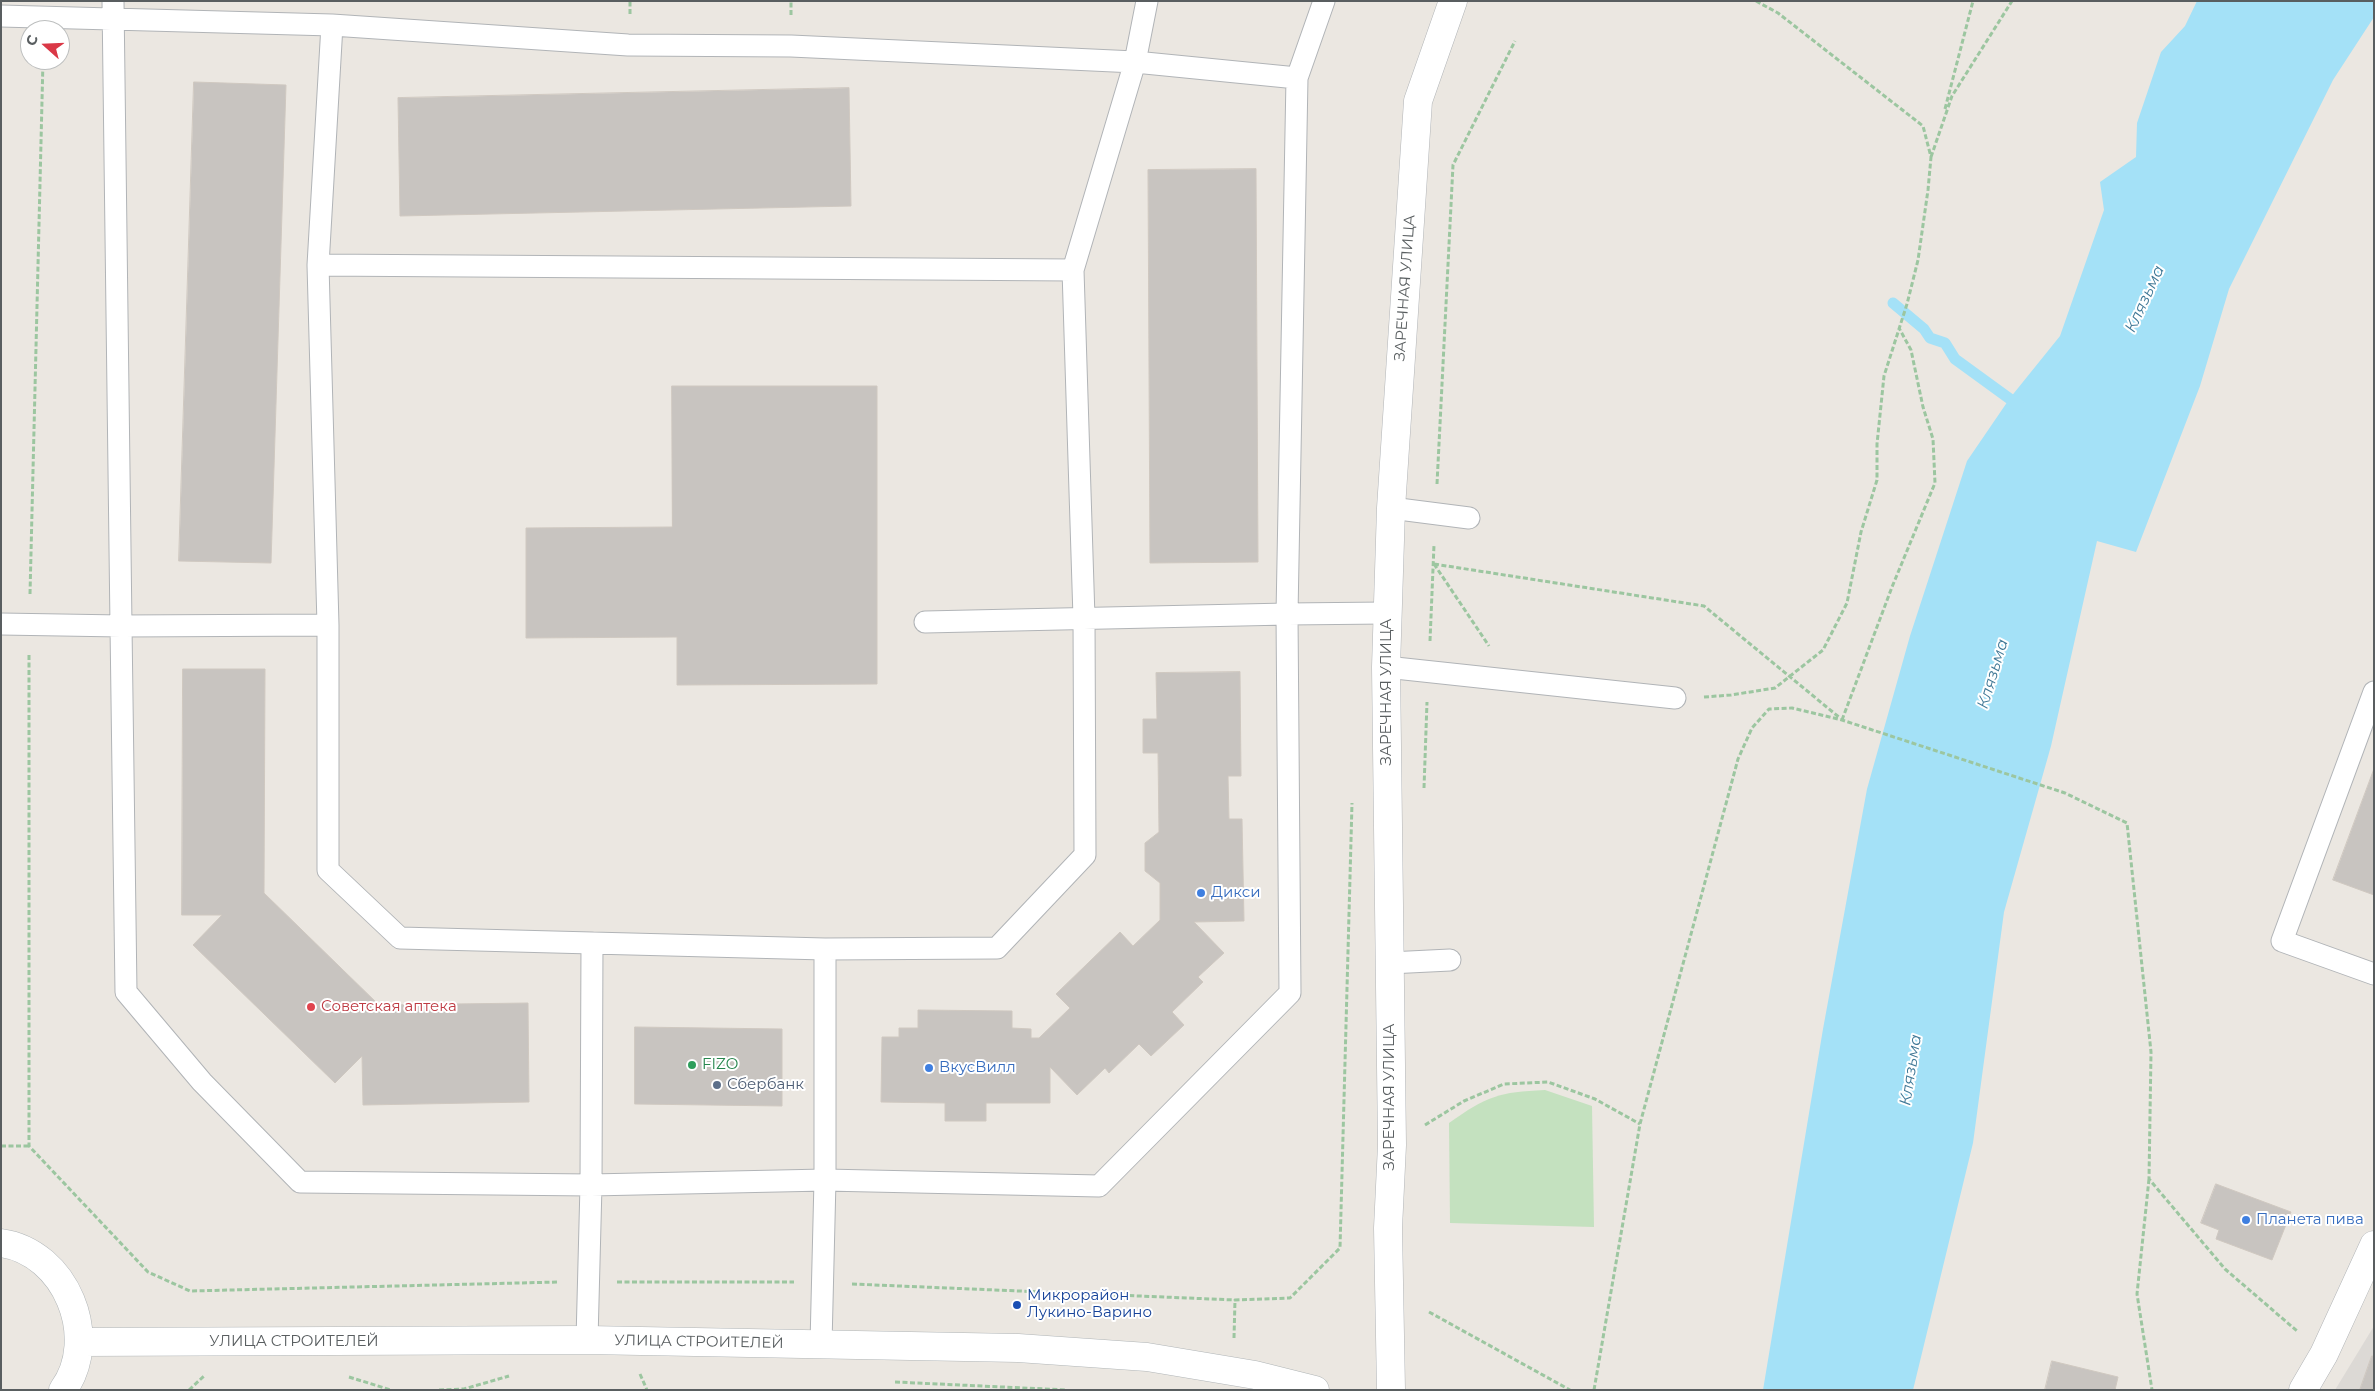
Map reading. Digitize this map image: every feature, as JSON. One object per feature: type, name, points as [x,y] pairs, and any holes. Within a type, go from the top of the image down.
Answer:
[{"type":"street","name":"ЗАРЕЧНАЯ УЛИЦА","points":[[1391,1390],[1388,1228],[1392,1145],[1386,613],[1391,508],[1418,101],[1453,1]]},
{"type":"street","points":[[1,1243],[11,1244],[39,1259],[62,1282],[76,1311],[79,1342],[70,1380],[63,1390]]},
{"type":"street","points":[[2305,1389],[2324,1354],[2374,1245]]},
{"type":"street","name":"УЛИЦА СТРОИТЕЛЕЙ","points":[[79,1342],[587,1340],[1028,1349],[1147,1357],[1246,1378],[1315,1390]]},
{"type":"lane","points":[[332,24],[318,265],[328,625],[328,870],[400,938],[825,949],[997,948],[1085,855],[1084,618],[1073,270],[1135,62],[1147,1]]},
{"type":"lane","points":[[113,10],[126,992],[202,1082],[300,1182],[591,1185],[825,1180],[1099,1186],[1290,993],[1287,614],[1297,78],[1324,1]]},
{"type":"lane","points":[[1,16],[113,10],[628,44],[791,46],[1135,62],[1297,78]]},
{"type":"lane","points":[[318,265],[1073,270]]},
{"type":"lane","points":[[1391,508],[1469,518]]},
{"type":"lane","points":[[925,622],[1386,613]]},
{"type":"lane","points":[[1,624],[121,626],[328,625]]},
{"type":"lane","points":[[1386,667],[1429,670],[1675,698]]},
{"type":"lane","points":[[2374,692],[2282,941],[2374,974]]},
{"type":"lane","points":[[587,1340],[591,1185],[592,943]]},
{"type":"lane","points":[[822,1344],[825,1180],[825,949]]},
{"type":"lane","points":[[1390,963],[1450,960]]},
{"type":"path","points":[[1756,1],[1778,13],[1923,126],[1931,157]]},
{"type":"path","points":[[1675,698],[1731,695],[1775,688],[1823,650],[1847,603],[1861,532],[1877,480],[1876,444],[1884,376],[1918,260],[1931,157],[1958,66],[1973,1]]},
{"type":"path","points":[[1931,157],[1952,96],[2012,1]]},
{"type":"path","points":[[1424,790],[1435,514],[1453,165],[1515,41]]},
{"type":"path","points":[[1842,720],[1892,587],[1935,483],[1934,439],[1923,407],[1912,350],[1899,328]]},
{"type":"path","points":[[1434,564],[1704,606],[1842,720]]},
{"type":"path","points":[[1434,564],[1511,680]]},
{"type":"path","points":[[1594,1390],[1640,1124],[1738,759],[1752,728],[1769,709],[1792,708],[1842,720],[2065,794],[2127,823],[2151,1052],[2149,1179],[2137,1294],[2152,1390]]},
{"type":"path","points":[[1392,1145],[1464,1101],[1504,1084],[1548,1082],[1595,1099],[1640,1124]]},
{"type":"path","points":[[1426,1114],[1427,1124]]},
{"type":"path","points":[[1,1146],[29,1146],[148,1272],[190,1291],[589,1282],[823,1282],[1235,1300],[1290,1298],[1340,1248]]},
{"type":"path","points":[[2149,1179],[2224,1269],[2324,1354]]},
{"type":"path","points":[[1235,1300],[1246,1378]]},
{"type":"path","points":[[1429,1312],[1570,1390]]},
{"type":"shaded area","points":[[2374,1326],[2374,1390],[2335,1390]]},
{"type":"green space","points":[[1545,1090],[1592,1106],[1594,1227],[1450,1223],[1449,1123],[1484,1101],[1494,1097],[1516,1092]]},
{"type":"water","name":"Клязьма","points":[[2197,1],[2374,1],[2374,17],[2333,80],[2229,289],[2200,386],[2136,552],[2097,541],[2051,746],[2004,912],[1973,1143],[1913,1390],[1763,1390],[1823,1029],[1867,789],[1910,636],[1967,461],[2010,398],[2060,336],[2104,210],[2100,182],[2136,157],[2137,123],[2161,52],[2185,26]]},
{"type":"building","points":[[194,82],[286,85],[271,563],[179,561]]},
{"type":"building","points":[[849,88],[851,206],[400,216],[398,98]]},
{"type":"building","points":[[1256,169],[1258,562],[1150,563],[1148,170]]},
{"type":"building","points":[[672,386],[877,386],[877,684],[677,685],[677,637],[526,638],[526,528],[672,527]]},
{"type":"building","points":[[183,669],[265,669],[264,893],[379,1005],[528,1003],[529,1102],[363,1105],[362,1056],[335,1083],[193,945],[222,915],[182,915]]},
{"type":"building","points":[[1240,672],[1241,776],[1228,776],[1229,819],[1242,819],[1244,921],[1194,922],[1224,953],[1198,977],[1203,982],[1172,1012],[1184,1025],[1151,1056],[1139,1044],[1109,1073],[1105,1068],[1077,1095],[1050,1067],[1050,1103],[986,1103],[986,1121],[945,1121],[945,1103],[881,1102],[882,1037],[899,1037],[899,1028],[918,1028],[918,1010],[1012,1011],[1012,1028],[1031,1029],[1031,1038],[1039,1038],[1070,1008],[1056,994],[1120,932],[1133,946],[1160,920],[1160,883],[1145,871],[1145,843],[1159,832],[1158,753],[1143,753],[1143,719],[1157,719],[1156,673]]},
{"type":"building","points":[[2374,769],[2374,895],[2333,880]]},
{"type":"building","points":[[635,1027],[782,1029],[782,1106],[635,1104]]},
{"type":"building","points":[[2216,1184],[2291,1212],[2272,1260],[2216,1239],[2219,1230],[2201,1223]]},
{"type":"building","points":[[2372,1356],[2374,1356],[2374,1390],[2360,1390]]},
{"type":"building","points":[[2052,1361],[2118,1377],[2115,1390],[2045,1390]]},
{"type":"waterway","points":[[1893,303],[1924,329],[1930,338],[1945,343],[1955,359],[2021,407]]},
{"type":"place","name":"Дикси","points":[[1201,893]]},
{"type":"place","name":"Советская аптека","points":[[311,1007]]},
{"type":"place","name":"FIZO","points":[[692,1065]]},
{"type":"place","name":"ВкусВилл","points":[[929,1068]]},
{"type":"place","name":"Сбербанк","points":[[717,1085]]},
{"type":"place","name":"Планета пива","points":[[2246,1220]]},
{"type":"place","name":"Микрорайон Лукино-Варино","points":[[1017,1305]]}]
